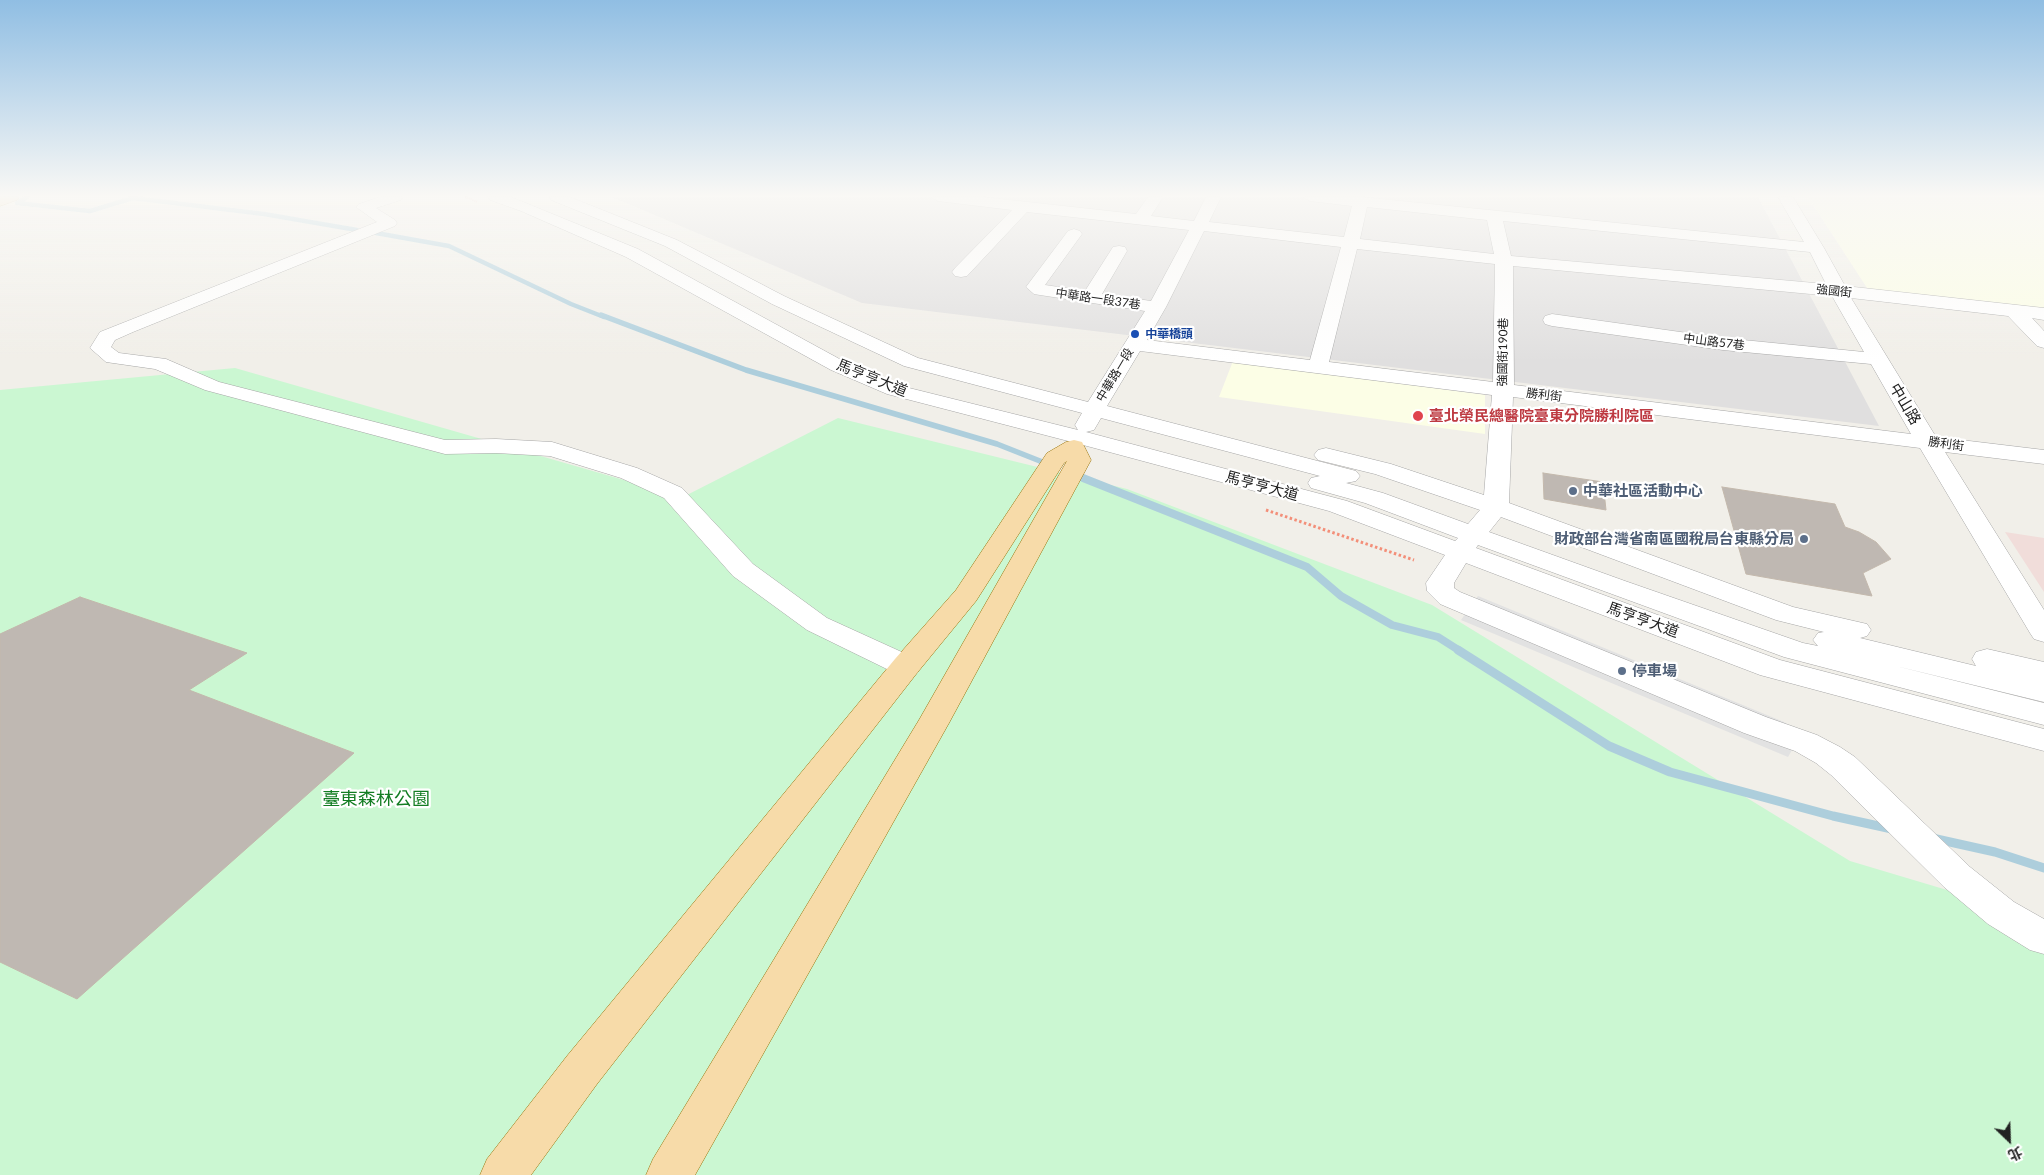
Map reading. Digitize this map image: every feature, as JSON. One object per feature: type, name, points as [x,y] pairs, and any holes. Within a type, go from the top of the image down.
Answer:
[{"type":"main road","points":[[503,1175],[588,1062],[906,666],[966,595],[1055,458],[1088,423]]},
{"type":"main road","points":[[669,1175],[943,706],[1079,460],[1088,423]]},
{"type":"street","points":[[315,252],[107,336],[100,348],[113,358],[159,363],[212,386],[445,447],[496,446],[552,449],[629,473],[674,493],[743,570],[817,624],[906,666]]},
{"type":"street","name":"馬亨亨大道","points":[[644,252],[838,366],[894,390],[1088,423],[1355,478],[1478,529],[1794,650],[2044,714]]},
{"type":"street","name":"馬亨亨大道","points":[[645,252],[860,358],[908,378],[1088,423]]},
{"type":"street","name":"馬亨亨大道","points":[[697,252],[778,300],[889,346]]},
{"type":"street","name":"馬亨亨大道","points":[[706,252],[785,284],[889,346],[911,362],[1338,506],[1478,529],[1786,614],[2044,672]]},
{"type":"street","points":[[961,272],[980,252]]},
{"type":"street","name":"中華路一段37巷","points":[[1061,252],[1035,287],[1040,290],[1157,308]]},
{"type":"street","points":[[1090,298],[1118,252]]},
{"type":"street","name":"中華路一段","points":[[1088,423],[1157,308],[1186,252]]},
{"type":"street","points":[[1318,366],[1348,252]]},
{"type":"street","name":"強國街","points":[[1430,252],[1838,291],[2044,314]]},
{"type":"street","name":"強國街190巷","points":[[1478,529],[1503,390],[1504,260],[1502,252]]},
{"type":"street","name":"中山路","points":[[1818,252],[1838,291],[1927,442],[2044,633]]},
{"type":"street","points":[[2014,311],[2044,342]]},
{"type":"street","name":"中山路57巷","points":[[1552,320],[1723,344],[1878,359]]},
{"type":"street","name":"勝利街","points":[[1134,344],[2044,458]]},
{"type":"street","points":[[838,366],[860,358]]},
{"type":"street","points":[[1478,529],[1440,583],[1441,591],[1450,598],[1755,725],[1799,741],[1828,755],[1843,766],[1957,877],[2001,914],[2044,938]]},
{"type":"street","name":"馬亨亨大道","points":[[1478,529],[1815,636],[2044,692]]},
{"type":"street","name":"馬亨亨大道","points":[[1478,529],[1771,668],[2044,740]]},
{"type":"shaded area","points":[[741,252],[1787,252],[1879,426],[862,303]]},
{"type":"shaded area","points":[[1844,252],[2044,252],[2044,308],[1869,291]]},
{"type":"shaded area","name":"臺北榮民總醫院臺東分院勝利院區","points":[[1233,361],[1485,395],[1485,434],[1219,397]]},
{"type":"shaded area","points":[[2005,532],[2044,538],[2044,592]]},
{"type":"shaded area","name":"停車場","points":[[1478,596],[1784,722],[1801,734],[1788,757],[1461,620]]},
{"type":"green space","name":"臺東森林公園","points":[[235,368],[683,497],[838,418],[1127,489],[1432,605],[1850,861],[2044,919],[2044,1175],[0,1175],[0,390]]},
{"type":"building","name":"中華社區活動中心","points":[[1543,473],[1603,482],[1606,510],[1544,499]]},
{"type":"building","name":"財政部台灣省南區國稅局台東縣分局","points":[[1722,487],[1835,504],[1845,527],[1859,532],[1876,542],[1891,559],[1863,573],[1872,596],[1746,574]]},
{"type":"building","points":[[80,597],[247,653],[189,690],[354,753],[77,999],[0,962],[0,634]]},
{"type":"waterway","points":[[461,252],[571,304],[604,317]]},
{"type":"waterway","points":[[601,315],[746,370],[997,444],[1040,461]]},
{"type":"waterway","points":[[1083,478],[1307,567],[1341,596],[1392,625],[1438,637],[1460,651]]},
{"type":"waterway","points":[[1458,650],[1609,746],[1670,772],[1833,816],[1892,829]]},
{"type":"waterway","points":[[1932,838],[1995,852],[2044,868]]},
{"type":"place","name":"中華橋頭","points":[[1135,334]]},
{"type":"place","name":"臺北榮民總醫院臺東分院勝利院區","points":[[1418,416]]},
{"type":"place","name":"中華社區活動中心","points":[[1573,491]]},
{"type":"place","name":"財政部台灣省南區國稅局台東縣分局","points":[[1804,539]]},
{"type":"place","name":"停車場","points":[[1622,671]]}]
